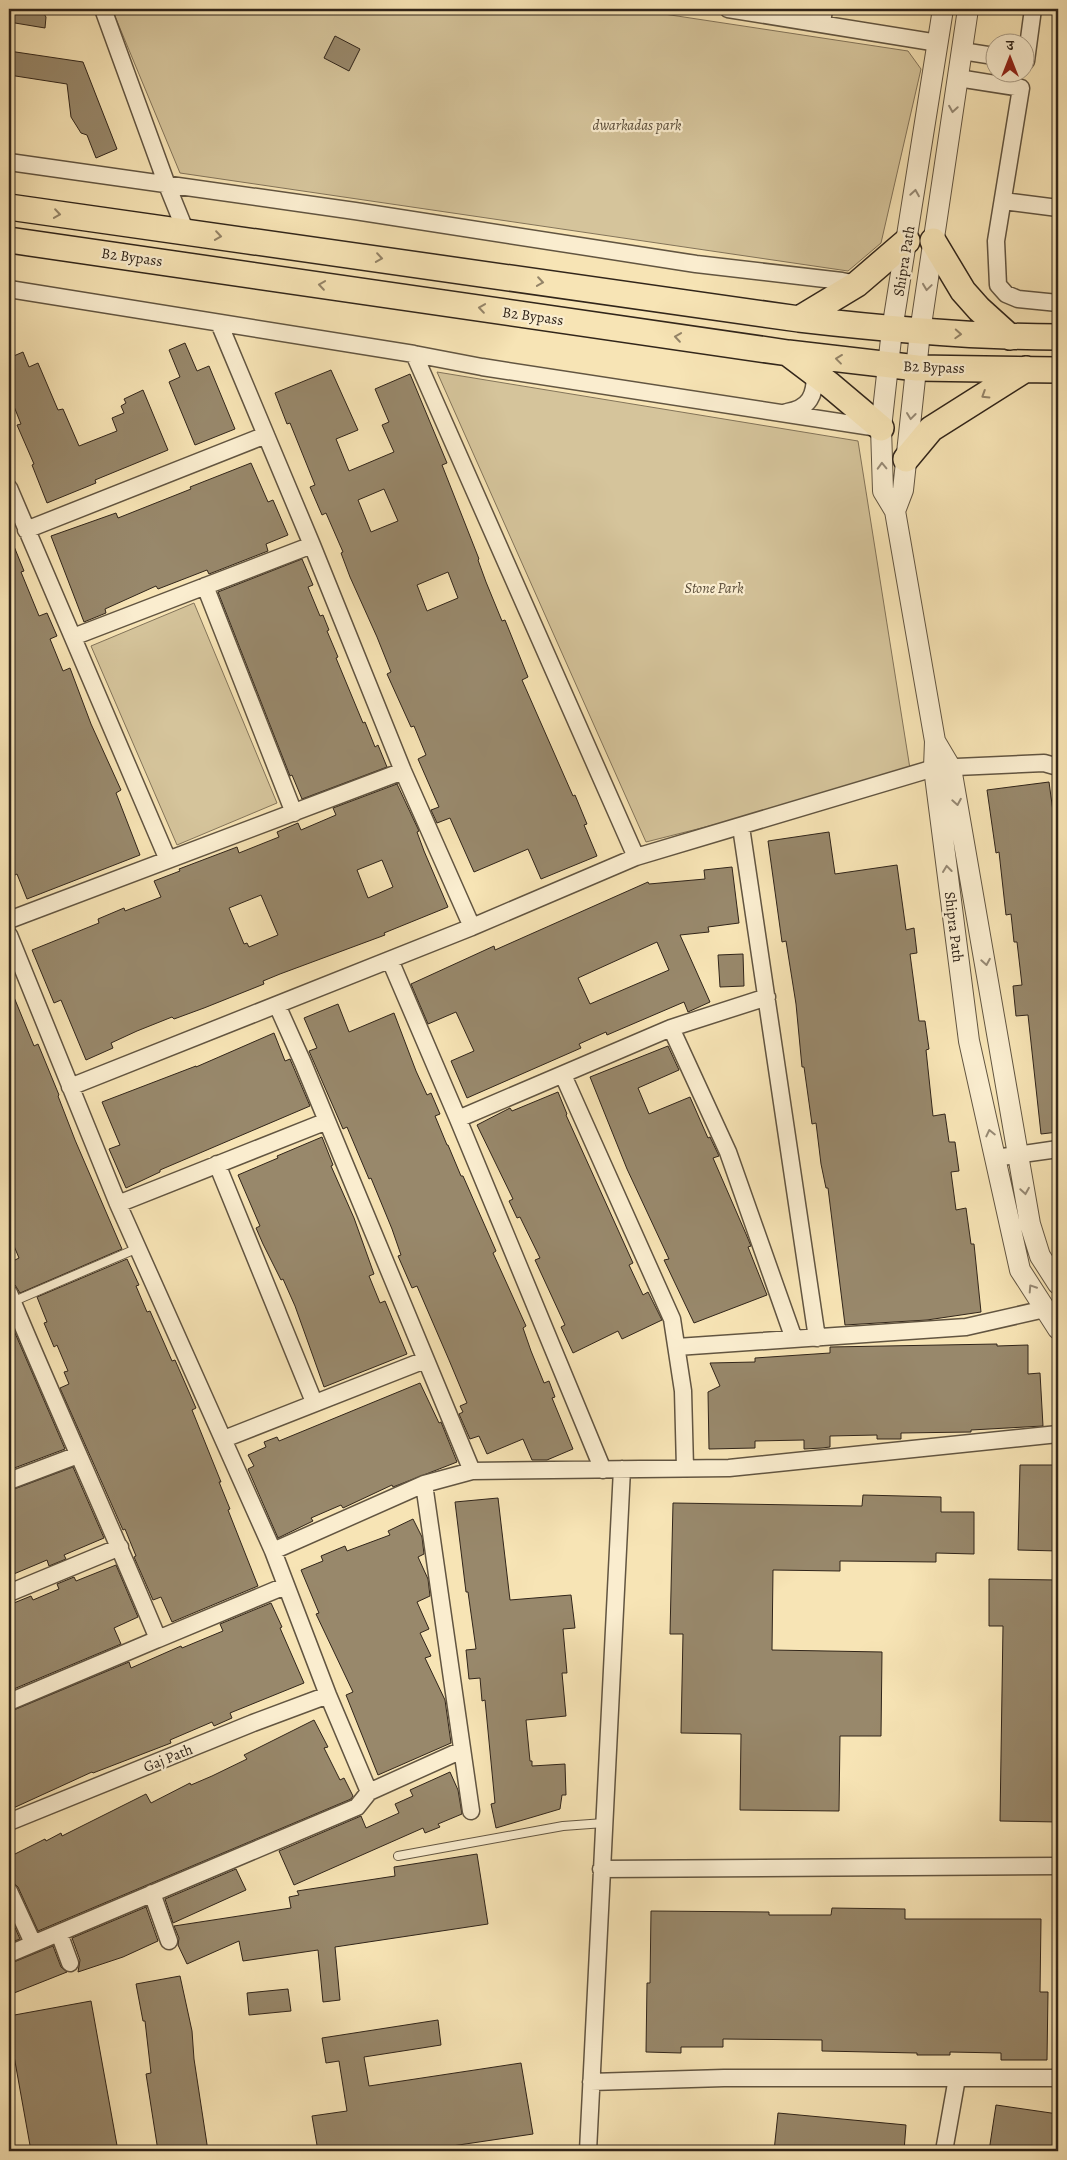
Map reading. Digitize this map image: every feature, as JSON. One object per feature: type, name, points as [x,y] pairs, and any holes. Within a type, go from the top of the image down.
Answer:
[{"type":"main road","points":[[9,207],[799,319],[920,332],[1010,337],[1058,337]]},
{"type":"main road","name":"B2 Bypass","points":[[9,240],[788,353],[917,368],[1058,370]]},
{"type":"main road","points":[[933,241],[963,291],[979,309],[1010,337]]},
{"type":"main road","points":[[799,319],[857,284],[907,242]]},
{"type":"main road","points":[[788,353],[880,428]]},
{"type":"main road","points":[[906,459],[931,429],[1026,369]]},
{"type":"street","points":[[103,9],[167,186],[186,232]]},
{"type":"street","points":[[728,9],[824,16],[938,43]]},
{"type":"street","name":"Shipra Path","points":[[943,9],[887,365],[880,428],[883,491],[895,511],[935,741],[942,768],[969,1041],[1020,1270],[1058,1329]]},
{"type":"street","name":"Shipra Path","points":[[895,511],[903,490],[920,332],[968,9]]},
{"type":"street","points":[[1030,32],[1033,9]]},
{"type":"street","points":[[962,51],[984,54]]},
{"type":"street","points":[[958,78],[984,75]]},
{"type":"street","points":[[1022,82],[996,241],[998,285],[1006,294],[1018,299],[1058,303]]},
{"type":"street","points":[[9,162],[167,186],[355,211],[696,264],[857,284]]},
{"type":"street","points":[[1003,201],[1058,208]]},
{"type":"street","points":[[9,289],[414,354],[482,367],[880,428]]},
{"type":"street","points":[[219,324],[312,545],[403,771],[472,927]]},
{"type":"street","points":[[414,354],[636,857]]},
{"type":"street","points":[[783,413],[797,410],[807,404],[813,396],[815,374]]},
{"type":"street","points":[[26,530],[266,435]]},
{"type":"street","points":[[9,488],[168,860]]},
{"type":"street","points":[[72,637],[312,545]]},
{"type":"street","points":[[205,586],[294,813]]},
{"type":"street","points":[[70,1087],[472,927],[636,857],[942,768],[1044,763],[1058,767]]},
{"type":"street","points":[[942,768],[1019,1155],[1030,1224],[1040,1256],[1058,1284]]},
{"type":"street","points":[[9,920],[403,771]]},
{"type":"street","points":[[742,827],[817,1338]]},
{"type":"street","points":[[9,936],[118,1204],[273,1551],[284,1586],[369,1792]]},
{"type":"street","points":[[390,960],[603,1470]]},
{"type":"street","points":[[458,1119],[671,1028],[767,997]]},
{"type":"street","points":[[276,1005],[472,1471]]},
{"type":"street","points":[[671,1028],[728,1152],[794,1340]]},
{"type":"street","points":[[563,1074],[672,1319],[684,1391],[685,1468]]},
{"type":"street","points":[[118,1204],[326,1121]]},
{"type":"street","points":[[995,1158],[1058,1149]]},
{"type":"street","points":[[217,1164],[314,1402]]},
{"type":"street","points":[[11,1298],[78,1455],[120,1547],[158,1639]]},
{"type":"street","points":[[677,1347],[966,1327],[1045,1309]]},
{"type":"street","points":[[224,1439],[314,1402],[425,1360]]},
{"type":"street","points":[[273,1551],[424,1484],[472,1471],[729,1468],[1058,1434]]},
{"type":"street","points":[[9,1481],[78,1455]]},
{"type":"street","points":[[588,2151],[622,1469]]},
{"type":"street","points":[[424,1484],[471,1811]]},
{"type":"street","points":[[9,1593],[120,1547]]},
{"type":"street","points":[[9,1702],[284,1586]]},
{"type":"street","name":"Gaj Path","points":[[9,1822],[253,1723],[328,1695]]},
{"type":"street","points":[[9,1954],[357,1807],[369,1792],[462,1750]]},
{"type":"street","points":[[601,1869],[1058,1866]]},
{"type":"street","points":[[9,1891],[33,1943]]},
{"type":"street","points":[[152,1893],[169,1941]]},
{"type":"street","points":[[59,1933],[70,1963]]},
{"type":"street","points":[[591,2082],[734,2078],[1058,2078]]},
{"type":"street","points":[[944,2151],[957,2078]]},
{"type":"lane","points":[[11,1298],[138,1248]]},
{"type":"lane","points":[[398,1856],[563,1826],[604,1823]]},
{"type":"green space","name":"dwarkadas park","points":[[112,9],[631,9],[908,51],[921,69],[881,243],[848,271],[180,173]]},
{"type":"green space","name":"Stone Park","points":[[437,372],[858,441],[911,775],[646,842]]},
{"type":"green space","points":[[194,603],[277,803],[177,845],[91,646]]},
{"type":"building","points":[[9,9],[41,9],[46,17],[45,28],[9,22]]},
{"type":"building","points":[[335,36],[360,49],[349,71],[324,58]]},
{"type":"building","points":[[9,51],[83,62],[117,149],[96,158],[87,135],[81,133],[71,117],[67,84],[9,75]]},
{"type":"building","points":[[185,343],[197,371],[209,366],[235,429],[195,445],[169,382],[180,377],[169,350]]},
{"type":"building","points":[[23,352],[29,367],[38,363],[58,410],[63,409],[79,446],[117,431],[112,418],[124,413],[121,406],[126,403],[124,399],[143,390],[168,450],[95,480],[96,483],[47,503],[32,465],[34,464],[17,425],[21,424],[9,394],[9,358]]},
{"type":"building","points":[[331,370],[358,430],[336,439],[349,471],[394,452],[382,425],[389,422],[375,389],[410,374],[447,463],[442,465],[479,559],[486,582],[502,621],[505,620],[528,677],[522,680],[573,796],[575,795],[587,824],[584,825],[597,856],[541,879],[528,849],[474,872],[450,818],[437,823],[431,810],[439,807],[418,759],[426,755],[414,726],[411,727],[387,674],[391,672],[350,577],[341,553],[343,552],[326,513],[322,515],[310,487],[315,485],[290,423],[287,424],[275,393]],"holes":[[[384,489],[398,521],[371,532],[358,500]],[[448,572],[458,598],[427,611],[417,585]]]},
{"type":"building","points":[[251,463],[268,502],[273,500],[288,535],[266,544],[268,551],[209,574],[207,570],[158,589],[156,586],[105,609],[106,613],[84,622],[51,536],[116,513],[118,518]]},
{"type":"building","points":[[9,534],[24,571],[21,572],[39,616],[47,613],[57,636],[50,639],[63,671],[70,668],[91,724],[121,790],[116,793],[140,855],[27,899],[17,874],[9,878]]},
{"type":"building","points":[[302,559],[313,585],[308,587],[320,616],[323,615],[329,630],[327,631],[338,657],[336,658],[363,723],[365,722],[375,747],[378,745],[387,767],[302,799],[292,775],[290,776],[218,592]]},
{"type":"building","points":[[1049,782],[1054,819],[1058,819],[1058,841],[1054,841],[1058,875],[1055,875],[1058,908],[1058,1132],[1041,1134],[1028,1015],[1016,1016],[1013,986],[1022,985],[1017,942],[1014,942],[1011,914],[1006,915],[999,852],[996,853],[987,790]]},
{"type":"building","points":[[397,784],[419,831],[417,832],[424,851],[448,907],[384,933],[385,935],[263,981],[264,984],[204,1008],[174,1019],[172,1017],[137,1031],[111,1043],[113,1048],[86,1060],[61,1000],[54,1003],[32,950],[99,923],[98,919],[124,908],[125,911],[161,897],[154,881],[180,871],[179,869],[237,847],[239,853],[279,837],[277,832],[298,823],[301,830],[336,815],[333,808]],"holes":[[[382,860],[393,887],[368,898],[357,870]],[[261,895],[278,935],[249,947],[247,943],[244,944],[229,908]]]},
{"type":"building","points":[[829,832],[835,874],[897,865],[906,930],[914,928],[917,953],[910,954],[919,1021],[925,1021],[929,1049],[926,1050],[933,1116],[945,1114],[949,1142],[955,1142],[959,1171],[951,1172],[956,1210],[966,1208],[971,1244],[974,1244],[981,1312],[927,1320],[845,1325],[828,1188],[826,1188],[821,1164],[816,1123],[812,1124],[804,1067],[802,1067],[796,1004],[786,941],[782,942],[768,841]]},
{"type":"building","points":[[732,867],[739,923],[708,927],[709,932],[680,935],[710,1002],[688,1012],[684,1002],[607,1035],[606,1032],[579,1044],[581,1048],[467,1098],[451,1061],[474,1051],[456,1012],[428,1024],[411,984],[494,946],[495,950],[648,882],[649,884],[705,879],[704,870]],"holes":[[[657,942],[669,970],[590,1004],[578,978]]]},
{"type":"building","points":[[743,954],[744,986],[720,987],[718,955]]},
{"type":"building","points":[[9,985],[34,1046],[38,1044],[75,1140],[122,1249],[20,1293],[15,1285],[9,1283],[9,1263],[19,1258],[9,1234]]},
{"type":"building","points":[[338,1004],[349,1032],[394,1013],[416,1071],[427,1095],[431,1093],[440,1114],[435,1116],[496,1251],[493,1253],[526,1326],[523,1328],[531,1351],[544,1383],[549,1381],[555,1397],[552,1398],[573,1449],[547,1460],[532,1460],[523,1439],[487,1454],[479,1436],[470,1439],[459,1414],[463,1412],[460,1406],[467,1403],[417,1286],[412,1288],[398,1256],[401,1255],[371,1178],[369,1179],[347,1127],[343,1129],[309,1051],[317,1048],[304,1018]]},
{"type":"building","points":[[274,1033],[285,1061],[290,1059],[310,1106],[160,1170],[160,1172],[126,1188],[109,1149],[120,1145],[102,1102],[196,1067]]},
{"type":"building","points":[[668,1046],[679,1070],[638,1088],[649,1114],[690,1097],[708,1138],[710,1137],[719,1156],[713,1158],[751,1246],[748,1247],[767,1295],[694,1323],[664,1260],[669,1259],[627,1169],[590,1077]]},
{"type":"building","points":[[558,1092],[566,1115],[633,1263],[629,1265],[643,1295],[648,1292],[662,1320],[622,1339],[618,1331],[573,1353],[561,1327],[565,1325],[535,1260],[540,1258],[520,1217],[517,1218],[509,1201],[513,1199],[477,1125],[510,1108],[512,1111]]},
{"type":"building","points":[[322,1137],[333,1165],[331,1166],[354,1218],[374,1274],[369,1276],[380,1303],[385,1301],[407,1354],[324,1387],[295,1306],[256,1228],[260,1226],[238,1175]]},
{"type":"building","points":[[127,1259],[139,1285],[136,1286],[147,1312],[150,1311],[172,1361],[175,1360],[196,1408],[192,1410],[221,1482],[219,1482],[230,1509],[228,1510],[258,1586],[172,1622],[161,1597],[153,1600],[134,1557],[136,1556],[125,1529],[123,1530],[60,1388],[69,1384],[64,1372],[68,1371],[57,1345],[54,1347],[44,1323],[47,1322],[37,1297]]},
{"type":"building","points":[[9,1319],[65,1449],[9,1470]]},
{"type":"building","points":[[997,1344],[997,1346],[1028,1345],[1028,1374],[1040,1373],[1043,1426],[971,1430],[971,1432],[901,1433],[901,1439],[877,1439],[877,1435],[830,1436],[830,1447],[822,1448],[804,1449],[804,1440],[755,1441],[755,1448],[709,1449],[708,1392],[720,1386],[710,1363],[755,1362],[755,1358],[830,1353],[830,1347]]},
{"type":"building","points":[[420,1383],[439,1423],[441,1422],[457,1462],[393,1487],[392,1485],[343,1508],[341,1505],[311,1518],[313,1521],[278,1538],[248,1469],[254,1466],[248,1455],[266,1447],[264,1442],[277,1437],[279,1441]]},
{"type":"building","points":[[1020,1465],[1058,1465],[1058,1551],[1018,1550]]},
{"type":"building","points":[[73,1467],[104,1538],[64,1555],[66,1559],[49,1566],[47,1560],[9,1576],[9,1491]]},
{"type":"building","points":[[863,1495],[941,1497],[941,1512],[974,1512],[974,1554],[936,1553],[936,1562],[840,1561],[840,1571],[773,1570],[772,1650],[882,1652],[881,1736],[840,1736],[839,1811],[740,1810],[741,1734],[681,1733],[683,1634],[670,1634],[673,1503],[862,1506]]},
{"type":"building","points":[[498,1498],[510,1600],[571,1595],[575,1628],[563,1629],[567,1673],[562,1673],[566,1716],[526,1720],[532,1766],[565,1764],[566,1795],[562,1795],[560,1809],[496,1828],[491,1804],[495,1803],[485,1700],[482,1701],[480,1678],[469,1679],[466,1650],[476,1649],[468,1592],[466,1592],[455,1502]]},
{"type":"building","points":[[413,1519],[422,1537],[424,1554],[418,1557],[428,1579],[430,1596],[417,1602],[429,1629],[420,1633],[431,1656],[425,1658],[445,1700],[451,1743],[378,1775],[346,1695],[353,1692],[316,1614],[319,1613],[301,1570],[323,1561],[321,1556],[345,1546],[347,1551],[390,1535],[388,1531]]},
{"type":"building","points":[[116,1565],[138,1617],[114,1628],[121,1644],[9,1691],[9,1605],[31,1596],[33,1600],[59,1589],[57,1584],[74,1577],[76,1581]]},
{"type":"building","points":[[989,1579],[1058,1580],[1058,1822],[1000,1821],[1003,1626],[989,1626]]},
{"type":"building","points":[[271,1603],[304,1683],[230,1713],[232,1718],[214,1726],[212,1722],[170,1740],[171,1743],[92,1772],[9,1810],[9,1712],[129,1662],[131,1668],[181,1646],[182,1648],[223,1631],[220,1624]]},
{"type":"building","points":[[314,1720],[328,1747],[324,1748],[340,1780],[344,1778],[353,1796],[351,1799],[38,1931],[18,1887],[9,1881],[9,1857],[45,1839],[46,1841],[61,1833],[62,1836],[146,1794],[151,1803],[190,1783],[191,1785],[212,1776],[247,1759],[244,1755]]},
{"type":"building","points":[[450,1772],[458,1790],[462,1814],[438,1824],[440,1827],[425,1833],[423,1828],[294,1885],[279,1851],[361,1816],[366,1828],[399,1813],[395,1804],[413,1796],[410,1790]]},
{"type":"building","points":[[477,1854],[488,1924],[335,1947],[340,2000],[323,2002],[318,1950],[243,1961],[239,1941],[187,1964],[178,1945],[179,1938],[174,1926],[291,1908],[289,1897],[299,1895],[297,1891],[395,1876],[394,1867]]},
{"type":"building","points":[[236,1869],[246,1890],[173,1923],[165,1899]]},
{"type":"building","points":[[146,1907],[158,1941],[123,1957],[78,1972],[80,1960],[72,1938]]},
{"type":"building","points":[[832,1908],[905,1909],[905,1919],[1041,1919],[1040,1992],[1048,1992],[1047,2060],[1001,2060],[1001,2053],[950,2052],[950,2055],[917,2055],[917,2053],[822,2051],[822,2040],[723,2039],[723,2047],[681,2047],[681,2053],[646,2052],[647,1983],[650,1983],[651,1911],[769,1912],[769,1915],[831,1915]]},
{"type":"building","points":[[9,1914],[20,1939],[9,1943]]},
{"type":"building","points":[[53,1946],[61,1967],[67,1972],[9,1995],[9,1964]]},
{"type":"building","points":[[180,1976],[192,2031],[194,2059],[208,2151],[158,2151],[146,2074],[151,2073],[145,2021],[143,2021],[136,1984]]},
{"type":"building","points":[[288,1989],[291,2011],[249,2015],[247,1993]]},
{"type":"building","points":[[91,2001],[118,2151],[31,2151],[9,2028],[9,2016]]},
{"type":"building","points":[[438,2020],[441,2045],[364,2057],[369,2086],[521,2063],[533,2134],[418,2151],[318,2151],[312,2116],[347,2111],[339,2061],[326,2063],[322,2038]]},
{"type":"building","points":[[996,2105],[1058,2114],[1058,2151],[989,2151]]},
{"type":"building","points":[[778,2113],[906,2125],[904,2151],[774,2151]]}]
